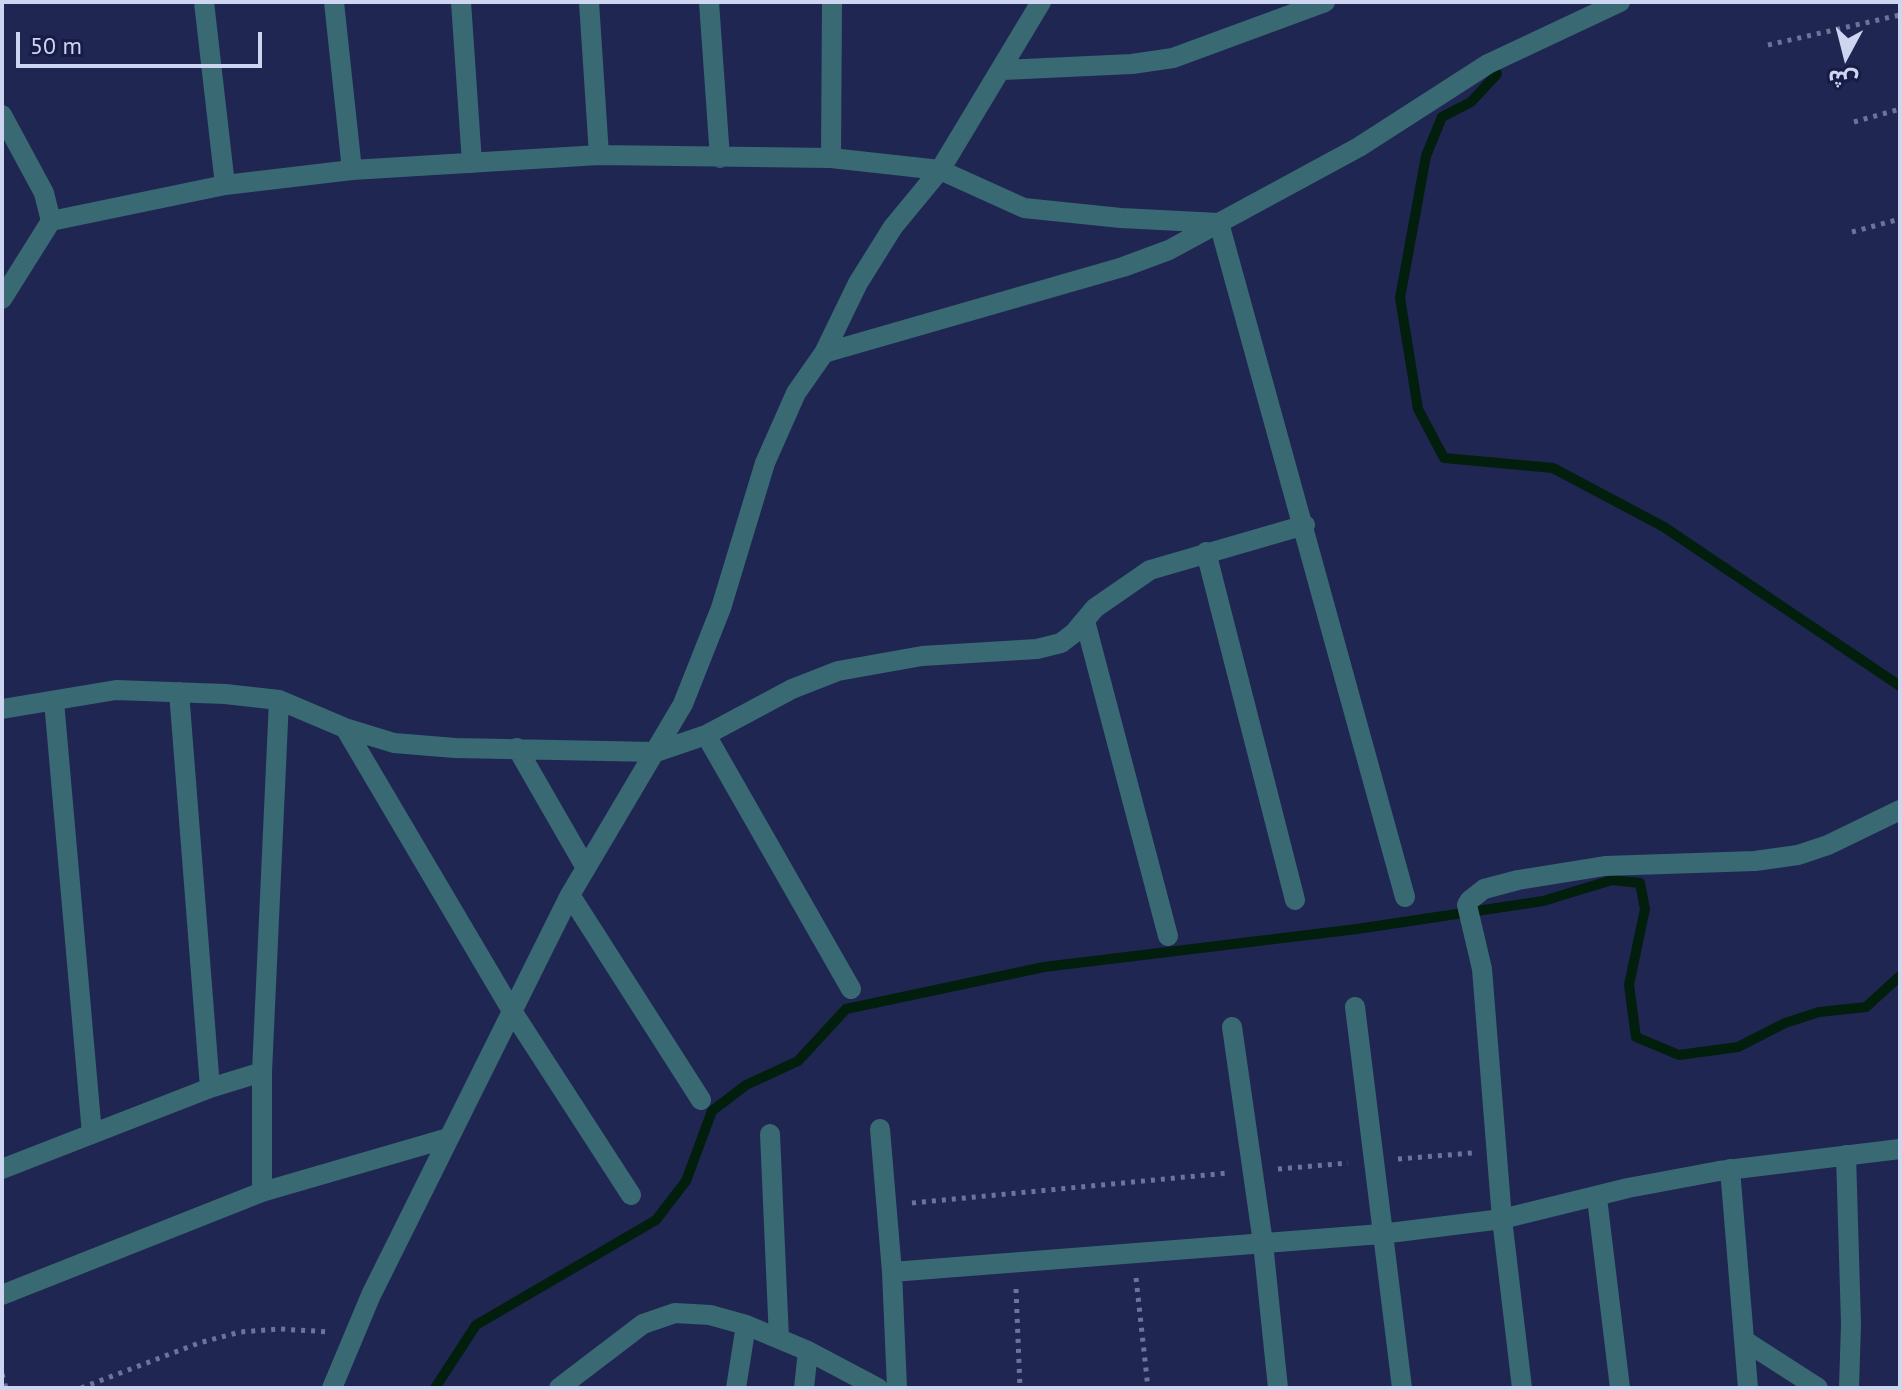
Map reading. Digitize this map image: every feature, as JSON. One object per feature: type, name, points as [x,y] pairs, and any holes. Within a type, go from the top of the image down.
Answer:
[{"type":"street","points":[[204,2],[225,185]]},
{"type":"street","points":[[334,2],[352,170]]},
{"type":"street","points":[[461,2],[472,163]]},
{"type":"street","points":[[589,2],[599,155]]},
{"type":"street","points":[[709,2],[720,158]]},
{"type":"street","points":[[831,158],[832,2]]},
{"type":"street","points":[[332,1388],[448,1138],[570,895],[683,704],[721,608],[765,463],[796,393],[824,353],[858,283],[893,227],[940,170],[1003,70],[1041,2]]},
{"type":"street","points":[[1003,70],[1132,64],[1173,58],[1325,2]]},
{"type":"street","points":[[824,353],[1123,267],[1169,250],[1359,147],[1488,64],[1620,2]]},
{"type":"street","points":[[2,115],[44,193],[51,221]]},
{"type":"street","points":[[2,299],[51,221],[225,185],[352,170],[599,155],[831,158],[940,170],[1024,208],[1121,218],[1219,223]]},
{"type":"street","points":[[1219,223],[1305,525],[1405,897]]},
{"type":"street","points":[[2,709],[116,690],[179,692],[279,700],[345,728],[394,743],[656,752],[706,735],[792,689],[838,671],[922,656],[1037,649],[1061,643],[1095,608],[1150,570],[1305,525]]},
{"type":"street","points":[[1206,552],[1295,900]]},
{"type":"street","points":[[1085,621],[1168,936]]},
{"type":"street","points":[[179,692],[210,1088]]},
{"type":"street","points":[[262,1192],[262,1072],[279,700]]},
{"type":"street","points":[[54,701],[92,1134]]},
{"type":"street","points":[[345,728],[512,1011],[631,1195]]},
{"type":"street","points":[[706,735],[851,989]]},
{"type":"street","points":[[517,748],[586,868]]},
{"type":"street","points":[[1522,1388],[1502,1219],[1482,969],[1467,905],[1484,889],[1605,866],[1755,861],[1798,855],[1828,845],[1900,810]]},
{"type":"street","points":[[570,895],[701,1100]]},
{"type":"street","points":[[1355,1007],[1402,1388]]},
{"type":"street","points":[[1232,1027],[1263,1243],[1278,1388]]},
{"type":"street","points":[[2,1169],[210,1088],[262,1072]]},
{"type":"street","points":[[880,1129],[892,1272],[897,1388]]},
{"type":"street","points":[[770,1134],[779,1339]]},
{"type":"street","points":[[2,1295],[262,1192],[448,1138]]},
{"type":"street","points":[[892,1272],[1381,1234],[1502,1219],[1628,1188],[1730,1169],[1900,1149]]},
{"type":"street","points":[[1846,1155],[1851,1324],[1849,1388]]},
{"type":"street","points":[[1730,1169],[1748,1388]]},
{"type":"street","points":[[1597,1198],[1620,1388]]},
{"type":"street","points":[[559,1388],[643,1324],[675,1313],[710,1315],[746,1325],[808,1351],[878,1388]]},
{"type":"street","points":[[736,1388],[746,1325]]},
{"type":"street","points":[[1745,1341],[1818,1388]]},
{"type":"street","points":[[804,1388],[808,1351]]},
{"type":"path","points":[[1768,45],[1900,15]]},
{"type":"path","points":[[1854,122],[1900,109]]},
{"type":"path","points":[[1852,232],[1900,219]]},
{"type":"path","points":[[886,1205],[1496,1151]]},
{"type":"path","points":[[1133,1253],[1148,1388]]},
{"type":"path","points":[[1014,1262],[1020,1388]]},
{"type":"path","points":[[81,1388],[199,1343],[240,1332],[280,1329],[355,1333]]},
{"type":"path","points":[[2,1374],[6,1388]]},
{"type":"waterway","points":[[1497,74],[1471,102],[1442,117],[1426,156],[1400,298],[1418,409],[1444,458],[1553,468],[1664,527],[1900,686]]},
{"type":"waterway","points":[[435,1388],[476,1325],[656,1220],[686,1181],[712,1111],[746,1085],[798,1061],[846,1009],[1044,967],[1357,929],[1543,901],[1612,880],[1640,883],[1645,909],[1629,985],[1636,1037],[1679,1055],[1738,1047],[1785,1023],[1819,1012],[1866,1007],[1900,976]]}]
